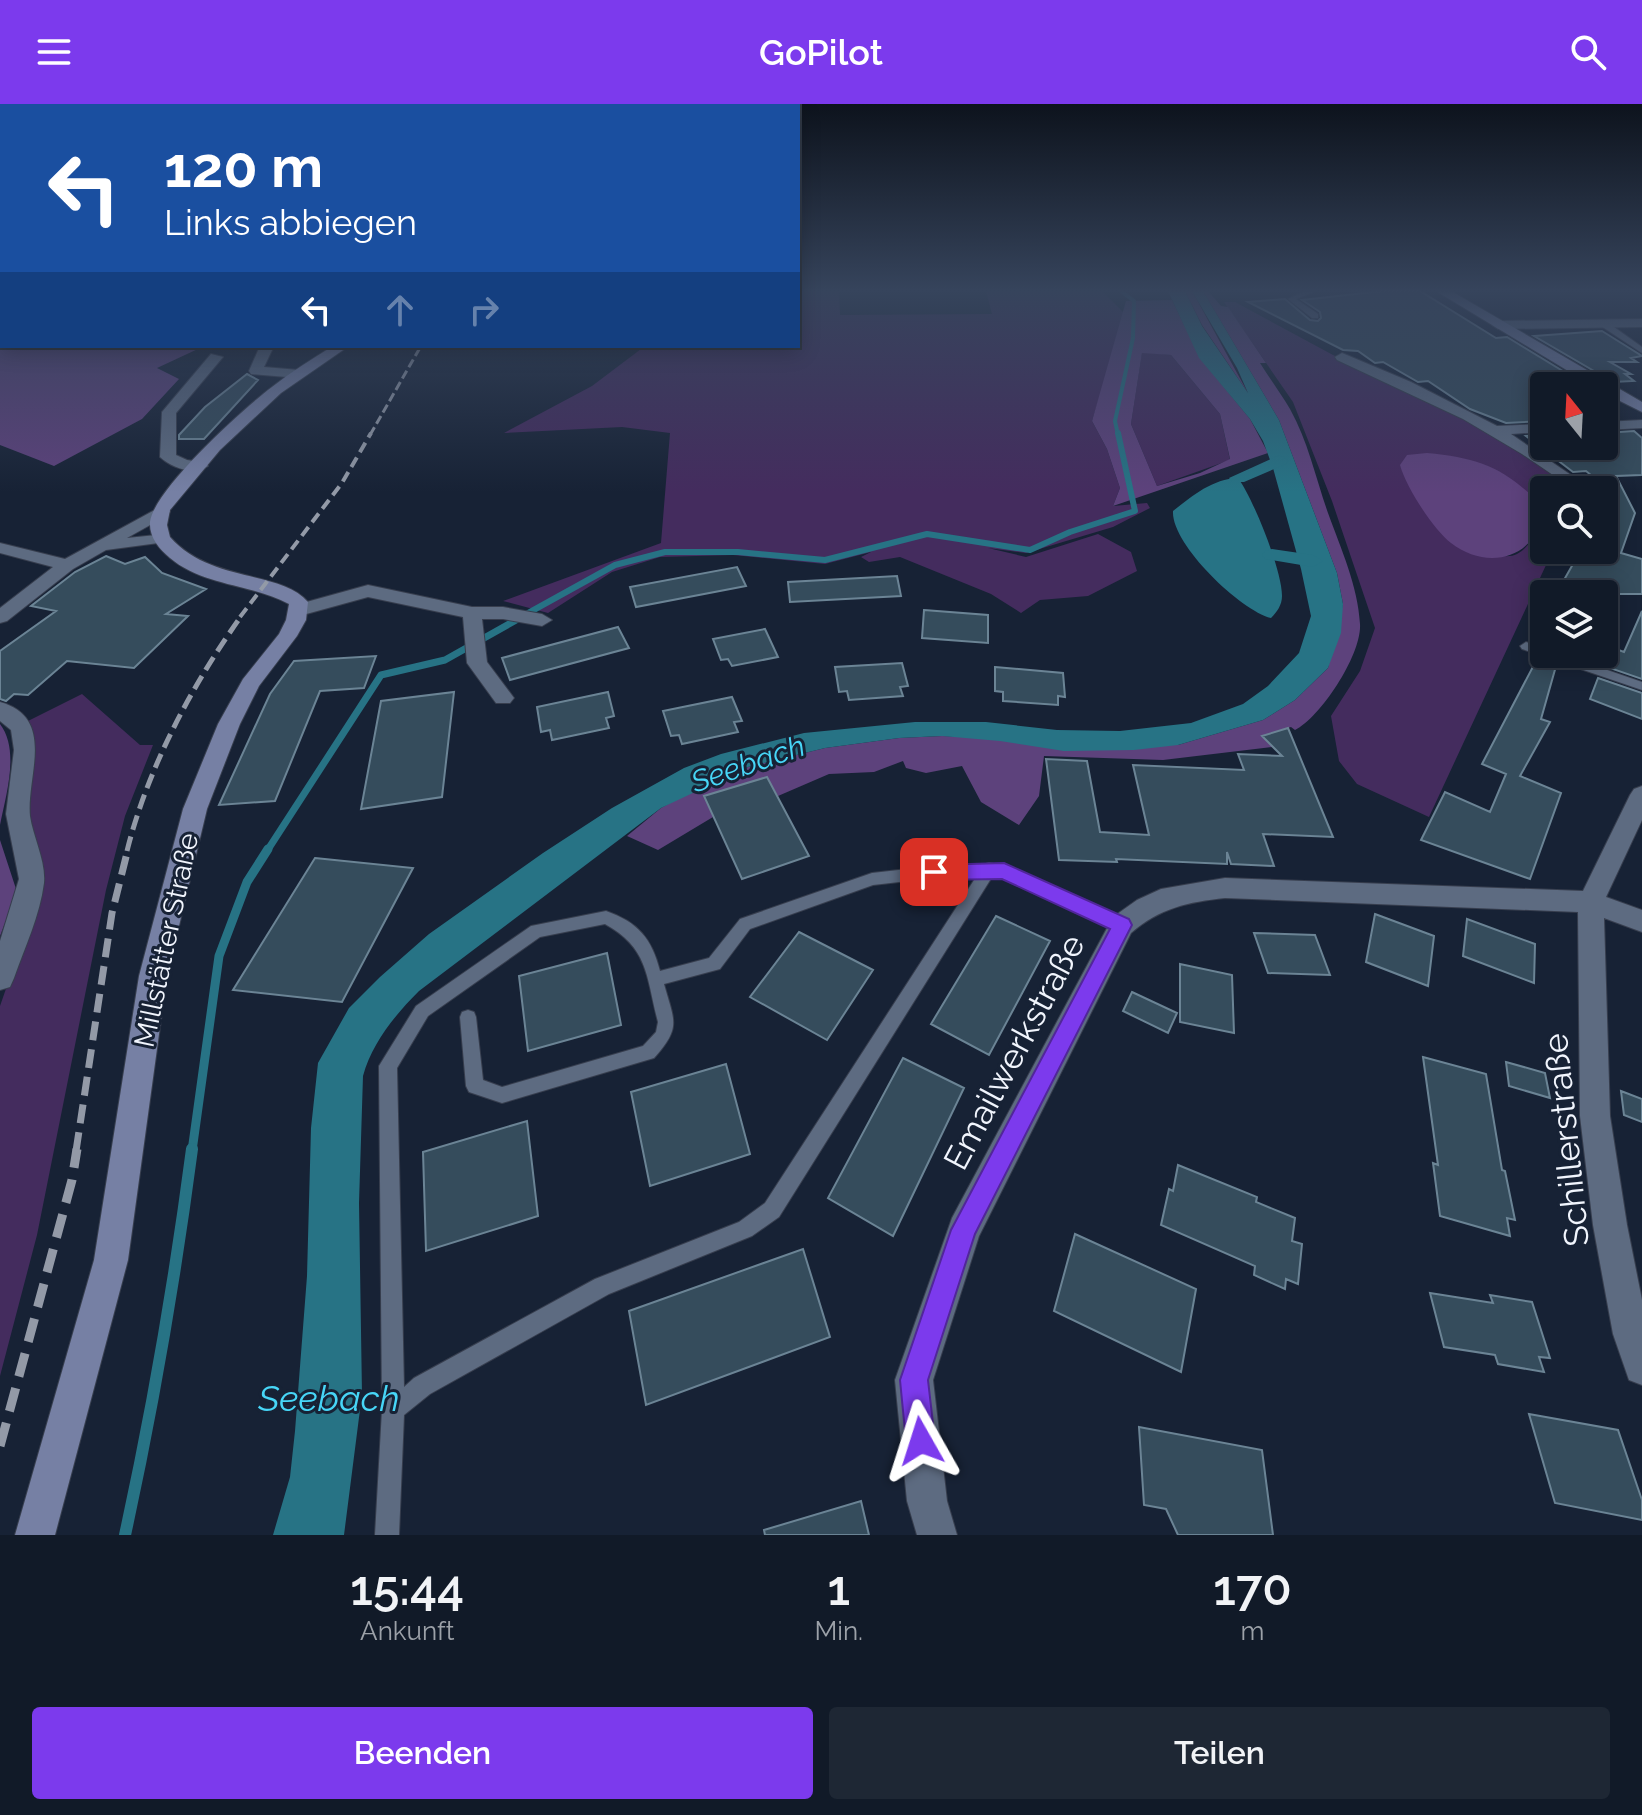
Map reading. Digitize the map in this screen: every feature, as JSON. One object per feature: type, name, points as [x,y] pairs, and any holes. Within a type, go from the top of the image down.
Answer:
[{"type":"street","points":[[200,466],[184,465],[168,457],[169,412],[215,358]]},
{"type":"street","points":[[262,358],[256,371],[299,374]]},
{"type":"street","points":[[0,548],[67,565],[161,524],[200,466],[258,406],[324,358]]},
{"type":"street","points":[[1344,358],[1404,383],[1497,430],[1567,476]]},
{"type":"street","points":[[1555,358],[1580,372]]},
{"type":"street","points":[[1618,394],[1642,408]]},
{"type":"street","points":[[1618,425],[1642,424]]},
{"type":"street","points":[[1497,430],[1530,429]]},
{"type":"street","points":[[0,617],[67,565],[161,524]]},
{"type":"street","points":[[161,524],[183,558],[209,571],[281,590],[299,602],[299,610],[368,591],[473,620],[503,613],[542,620]]},
{"type":"street","name":"Millstätter Straße","points":[[35,1535],[111,1260],[153,976],[195,809],[229,724],[250,684],[287,636],[299,610]]},
{"type":"street","points":[[473,620],[477,663],[503,698]]},
{"type":"street","points":[[0,709],[21,727],[25,750],[18,814],[32,879],[27,904],[0,978]]},
{"type":"street","points":[[1591,902],[1642,795]]},
{"type":"street","name":"Emailwerkstraße","points":[[937,1535],[927,1501],[914,1380],[964,1230],[1122,925],[1143,907],[1167,898],[1192,891],[1225,888],[1591,902],[1642,921]]},
{"type":"street","name":"Schillerstraße","points":[[1591,902],[1595,1116],[1610,1225],[1631,1334],[1642,1367]]},
{"type":"lane","points":[[1526,646],[1530,647]]},
{"type":"lane","points":[[1590,668],[1642,686]]},
{"type":"lane","points":[[656,979],[714,964],[745,924],[872,879],[989,869],[1004,871],[1122,925]]},
{"type":"lane","points":[[393,1410],[422,1386],[602,1286],[745,1229],[772,1210],[989,869]]},
{"type":"lane","points":[[387,1535],[393,1410],[388,1066],[422,1011],[536,931],[606,917],[630,930],[647,951],[666,1022],[664,1035],[648,1052],[502,1095],[475,1086],[468,1017]]},
{"type":"shaded area","points":[[0,358],[179,358],[157,368],[179,379],[142,419],[54,466],[0,445]]},
{"type":"shaded area","points":[[629,358],[1111,358],[1092,421],[1107,449],[1120,488],[1113,506],[1147,503],[1150,508],[1113,527],[1026,553],[988,548],[1026,557],[1098,534],[1131,552],[1137,571],[1088,596],[1040,600],[1021,613],[991,594],[900,557],[869,562],[861,557],[871,552],[825,564],[733,555],[660,557],[612,572],[548,613],[503,601],[661,543],[670,433],[622,427],[504,433],[592,386]]},
{"type":"shaded area","points":[[1110,358],[1141,358],[1131,424],[1157,486],[1200,473],[1230,459],[1220,414],[1173,358],[1200,358],[1250,419],[1268,453],[1113,506],[1120,488],[1107,449],[1092,421]]},
{"type":"shaded area","points":[[1141,358],[1173,358],[1220,414],[1230,460],[1157,486],[1131,424]]},
{"type":"shaded area","points":[[1224,358],[1229,358],[1248,393]]},
{"type":"shaded area","points":[[1242,358],[1262,358],[1266,363],[1260,363],[1296,421],[1348,568],[1360,624],[1354,651],[1328,699],[1295,730],[1291,727],[1263,736],[1273,747],[1163,760],[1044,756],[1039,796],[1019,825],[981,802],[962,766],[926,773],[906,768],[903,761],[874,772],[829,774],[778,796],[767,777],[705,796],[713,817],[658,850],[627,836],[661,808],[748,767],[825,748],[942,736],[1178,745],[1263,720],[1295,700],[1328,668],[1343,604],[1337,573],[1279,420]]},
{"type":"shaded area","points":[[1262,358],[1339,358],[1431,399],[1557,476],[1530,476],[1530,517],[1424,508],[1447,537],[1464,549],[1486,555],[1508,556],[1522,551],[1530,542],[1530,564],[1546,564],[1539,580],[1530,580],[1530,600],[1429,817],[1357,784],[1339,761],[1331,716],[1360,671],[1375,628],[1332,501],[1293,402]]},
{"type":"shaded area","points":[[1427,453],[1462,458],[1491,467],[1517,483],[1530,494],[1530,541],[1510,555],[1496,558],[1465,552],[1451,543],[1436,528],[1408,484],[1400,465],[1407,455]]},
{"type":"shaded area","points":[[82,694],[140,745],[153,745],[125,816],[106,890],[37,1235],[0,1376],[0,1006],[26,931],[26,722]]},
{"type":"shaded area","points":[[0,724],[6,735],[10,759],[0,825]]},
{"type":"shaded area","points":[[0,840],[17,892],[0,936]]},
{"type":"water","name":"Seebach","points":[[1199,358],[1224,358],[1248,393],[1231,358],[1242,358],[1279,420],[1337,573],[1343,604],[1341,633],[1328,668],[1295,700],[1263,720],[1178,745],[1134,750],[1064,751],[942,736],[899,738],[825,748],[748,767],[661,808],[419,991],[385,1030],[363,1076],[359,1203],[362,1394],[344,1535],[273,1535],[290,1477],[295,1431],[307,1276],[311,1128],[318,1063],[349,1008],[429,934],[543,853],[612,808],[684,768],[721,754],[804,733],[915,722],[986,722],[1057,730],[1120,731],[1191,723],[1243,704],[1268,686],[1299,653],[1311,616],[1301,569],[1263,441],[1250,419]]},
{"type":"water","points":[[1238,478],[1259,517],[1281,584],[1282,599],[1271,618],[1242,603],[1210,574],[1183,541],[1175,525],[1173,511],[1203,489]]},
{"type":"building","points":[[1368,358],[1541,358],[1564,372],[1530,372],[1530,422],[1506,423],[1470,409],[1428,381],[1418,382],[1383,362],[1375,363]]},
{"type":"building","points":[[1571,358],[1632,358],[1637,362],[1610,362],[1631,374],[1625,374],[1634,381],[1618,382],[1618,372],[1596,372]]},
{"type":"building","points":[[247,374],[258,380],[204,439],[179,439],[179,435],[205,407]]},
{"type":"building","points":[[1634,431],[1642,438],[1642,475],[1592,476],[1586,471],[1573,472],[1557,460],[1618,460],[1618,432]]},
{"type":"building","points":[[1618,480],[1635,513],[1621,553],[1642,559],[1642,594],[1618,594],[1618,580],[1564,580],[1573,564],[1618,564]]},
{"type":"building","points":[[106,556],[125,564],[145,557],[162,573],[206,589],[166,614],[188,616],[134,668],[67,661],[28,695],[14,694],[6,701],[0,699],[0,651],[56,611],[31,606],[75,572]]},
{"type":"building","points":[[737,567],[746,586],[636,607],[630,587]]},
{"type":"building","points":[[897,576],[901,596],[790,602],[788,582]]},
{"type":"building","points":[[924,610],[988,615],[988,643],[922,638]]},
{"type":"building","points":[[1642,611],[1642,679],[1610,668],[1618,668],[1618,650],[1624,652]]},
{"type":"building","points":[[618,627],[629,648],[510,680],[502,658]]},
{"type":"building","points":[[765,629],[778,657],[732,666],[728,659],[721,660],[713,639]]},
{"type":"building","points":[[376,656],[364,688],[320,691],[275,801],[219,805],[270,694],[294,661]]},
{"type":"building","points":[[902,663],[908,686],[900,687],[903,696],[849,700],[847,691],[839,692],[835,667]]},
{"type":"building","points":[[995,667],[1063,673],[1065,697],[1058,696],[1058,705],[1003,701],[1003,692],[995,691]]},
{"type":"building","points":[[1532,668],[1555,668],[1541,719],[1550,722],[1520,776],[1561,793],[1530,879],[1421,840],[1445,792],[1490,812],[1506,774],[1482,764]]},
{"type":"building","points":[[1598,678],[1642,693],[1642,719],[1590,699]]},
{"type":"building","points":[[454,692],[442,797],[361,809],[381,701]]},
{"type":"building","points":[[608,692],[614,716],[606,718],[609,728],[552,740],[550,730],[541,732],[537,707]]},
{"type":"building","points":[[732,697],[742,721],[734,722],[738,732],[682,744],[679,735],[671,736],[663,711]]},
{"type":"building","points":[[1288,728],[1333,837],[1263,834],[1274,866],[1231,864],[1227,852],[1227,864],[1059,860],[1046,759],[1087,761],[1100,832],[1149,835],[1133,765],[1244,770],[1238,754],[1282,756],[1262,736]]},
{"type":"building","points":[[767,777],[809,856],[742,879],[704,796]]},
{"type":"building","points":[[315,858],[413,868],[342,1002],[233,990]]},
{"type":"building","points":[[1375,914],[1434,936],[1428,986],[1366,962]]},
{"type":"building","points":[[996,916],[1050,941],[989,1055],[931,1024]]},
{"type":"building","points":[[1467,919],[1535,944],[1534,983],[1463,956]]},
{"type":"building","points":[[799,932],[873,970],[827,1040],[750,997]]},
{"type":"building","points":[[1254,933],[1315,935],[1330,975],[1268,973]]},
{"type":"building","points":[[607,953],[621,1025],[528,1051],[519,976]]},
{"type":"building","points":[[1180,964],[1232,975],[1234,1033],[1180,1022]]},
{"type":"building","points":[[1132,992],[1177,1013],[1168,1033],[1123,1011]]},
{"type":"building","points":[[1423,1057],[1486,1074],[1502,1170],[1505,1171],[1515,1220],[1507,1218],[1510,1236],[1440,1216],[1433,1163],[1438,1165]]},
{"type":"building","points":[[903,1058],[964,1088],[893,1236],[828,1198]]},
{"type":"building","points":[[1506,1062],[1545,1073],[1550,1098],[1509,1086]]},
{"type":"building","points":[[726,1064],[750,1154],[650,1186],[631,1092]]},
{"type":"building","points":[[1621,1091],[1642,1099],[1642,1122],[1624,1115]]},
{"type":"building","points":[[527,1121],[538,1216],[426,1251],[423,1152]]},
{"type":"building","points":[[1178,1165],[1257,1197],[1256,1202],[1295,1218],[1292,1241],[1302,1244],[1298,1284],[1286,1279],[1285,1289],[1254,1275],[1255,1266],[1161,1225]]},
{"type":"building","points":[[1075,1234],[1196,1289],[1181,1372],[1054,1311]]},
{"type":"building","points":[[803,1249],[830,1337],[646,1405],[629,1311]]},
{"type":"building","points":[[1430,1293],[1493,1303],[1490,1295],[1532,1302],[1550,1358],[1539,1357],[1544,1372],[1498,1364],[1495,1355],[1444,1347]]},
{"type":"building","points":[[1529,1414],[1618,1430],[1642,1500],[1642,1520],[1555,1503]]},
{"type":"building","points":[[1139,1427],[1262,1450],[1273,1535],[1178,1535],[1166,1509],[1144,1505]]},
{"type":"building","points":[[861,1501],[869,1535],[765,1535],[764,1530]]},
{"type":"waterway","points":[[1118,435],[1115,421],[1129,358]]},
{"type":"waterway","points":[[521,617],[615,565],[665,552],[738,552],[825,560],[927,534],[1030,550],[1070,532],[1135,511],[1118,433]]},
{"type":"waterway","points":[[1238,478],[1280,460]]},
{"type":"waterway","points":[[1272,555],[1313,561]]},
{"type":"waterway","points":[[267,851],[381,675],[445,660],[525,615]]},
{"type":"waterway","points":[[192,1151],[219,956],[247,882],[268,849]]},
{"type":"waterway","points":[[125,1535],[163,1343],[192,1149]]},
{"type":"railway","points":[[370,435],[414,358]]},
{"type":"railway","points":[[240,617],[342,483],[371,433]]},
{"type":"railway","points":[[127,851],[159,758],[189,698],[242,615]]},
{"type":"railway","points":[[76,1151],[112,913],[128,849]]},
{"type":"railway","points":[[0,1446],[72,1180],[77,1149]]},
{"type":"route","points":[[921,1441],[914,1380],[964,1230],[1122,925],[1004,871],[934,872]]}]
